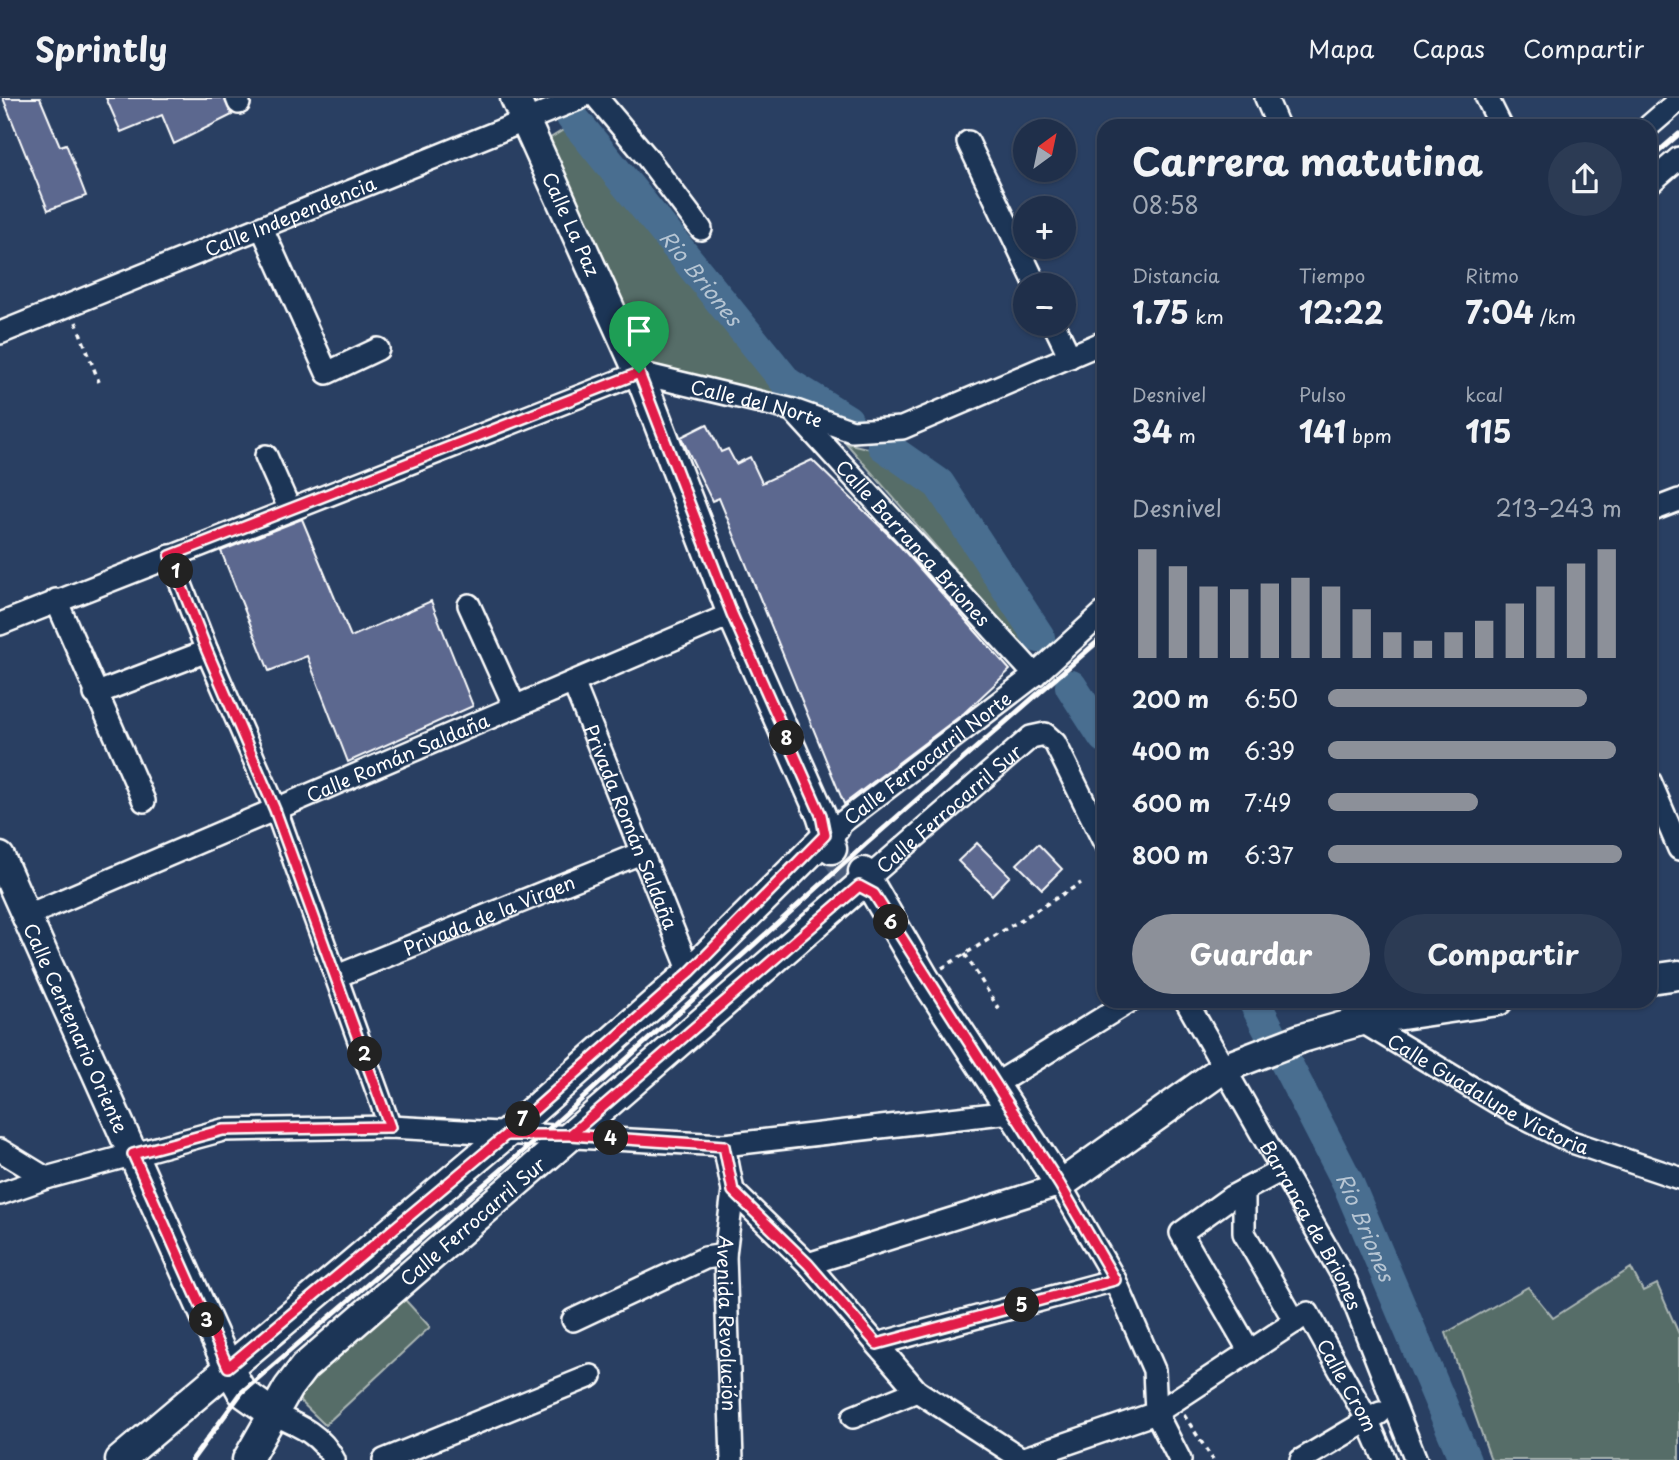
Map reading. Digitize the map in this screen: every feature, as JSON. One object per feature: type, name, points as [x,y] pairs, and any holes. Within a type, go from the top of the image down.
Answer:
[{"type":"main road","name":"Calle La Paz","points":[[520,110],[639,373],[732,614],[832,835]]},
{"type":"main road","name":"Calle Ferrocarril Norte","points":[[120,1460],[506,1135],[690,972],[832,835]]},
{"type":"main road","name":"Calle Centenario Oriente","points":[[0,858],[228,1367],[242,1392],[273,1414]]},
{"type":"main road","points":[[863,882],[1060,1185],[1224,1068],[1302,1038],[1361,1021],[1450,1008]]},
{"type":"main road","name":"Calle Ferrocarril Sur","points":[[247,1460],[304,1367],[863,882]]},
{"type":"main road","points":[[1657,978],[1679,975]]},
{"type":"street","name":"Calle Independencia","points":[[0,333],[262,228],[520,110],[581,98]]},
{"type":"street","points":[[597,98],[701,229]]},
{"type":"street","points":[[1266,98],[1275,119]]},
{"type":"street","points":[[1487,98],[1498,119]]},
{"type":"street","points":[[1656,119],[1679,100]]},
{"type":"street","points":[[968,142],[1030,273]]},
{"type":"street","points":[[1657,177],[1679,158]]},
{"type":"street","points":[[262,228],[327,373],[378,349]]},
{"type":"street","points":[[1060,336],[1070,357]]},
{"type":"street","name":"Calle del Norte","points":[[639,373],[793,410],[852,432],[902,428],[1097,345]]},
{"type":"street","points":[[0,624],[639,373]]},
{"type":"street","name":"Calle Barranca Briones","points":[[793,410],[1035,675]]},
{"type":"street","points":[[266,456],[290,510]]},
{"type":"street","points":[[1657,508],[1679,500]]},
{"type":"street","points":[[170,556],[275,810],[390,1127]]},
{"type":"street","points":[[56,600],[144,801]]},
{"type":"street","points":[[469,605],[515,707]]},
{"type":"street","name":"Calle Román Saldaña","points":[[26,916],[732,614]]},
{"type":"street","name":"Calle Ferrocarril Norte","points":[[832,835],[1035,675],[1097,618]]},
{"type":"street","points":[[95,694],[207,651]]},
{"type":"street","name":"Privada Román Saldaña","points":[[573,682],[690,972]]},
{"type":"street","name":"Calle Ferrocarril Sur","points":[[863,882],[1031,737],[1045,734],[1055,743],[1097,828]]},
{"type":"street","points":[[1657,797],[1679,849]]},
{"type":"street","name":"Privada de la Virgen","points":[[337,976],[641,853]]},
{"type":"street","points":[[994,1084],[1119,1008]]},
{"type":"street","name":"Barranca de Briones","points":[[1190,1008],[1346,1282],[1416,1460]]},
{"type":"street","name":"Calle Guadalupe Victoria","points":[[1361,1021],[1514,1113],[1569,1141],[1679,1178]]},
{"type":"street","points":[[0,1194],[46,1178],[223,1130],[390,1127],[506,1135],[570,1135],[724,1146],[1011,1112]]},
{"type":"street","name":"Avenida Revolución","points":[[724,1146],[733,1191],[726,1255],[732,1460]]},
{"type":"street","points":[[0,1150],[46,1178]]},
{"type":"street","points":[[1250,1352],[1181,1233],[1244,1190],[1282,1170]]},
{"type":"street","points":[[808,1264],[1060,1185],[1115,1280],[1154,1370],[1156,1413],[1180,1460]]},
{"type":"street","name":"Calle Crom","points":[[1244,1190],[1244,1233],[1368,1421],[1385,1460]]},
{"type":"street","points":[[733,1191],[808,1264],[917,1391],[1022,1459],[1033,1459],[1156,1413],[1302,1318]]},
{"type":"street","points":[[573,1321],[705,1258],[726,1255]]},
{"type":"street","points":[[877,1344],[1115,1280]]},
{"type":"street","points":[[384,1460],[591,1376]]},
{"type":"street","points":[[853,1417],[917,1391]]},
{"type":"street","points":[[1301,1460],[1394,1404]]},
{"type":"street","points":[[273,1414],[314,1434],[328,1448],[334,1460]]},
{"type":"path","points":[[69,306],[99,382]]},
{"type":"path","points":[[925,979],[1081,883]]},
{"type":"path","points":[[965,954],[1000,1011]]},
{"type":"path","points":[[1175,1401],[1213,1460]]},
{"type":"green space","points":[[576,122],[798,400],[645,364],[549,139]]},
{"type":"green space","points":[[846,443],[875,450],[928,489],[1031,636],[1021,645]]},
{"type":"green space","points":[[1631,1268],[1643,1291],[1657,1284],[1679,1334],[1679,1460],[1491,1460],[1446,1333],[1528,1287],[1553,1318]]},
{"type":"green space","points":[[397,1291],[430,1327],[325,1425],[290,1391]]},
{"type":"building","points":[[3,98],[40,98],[60,146],[66,144],[86,196],[48,210]]},
{"type":"building","points":[[106,98],[224,98],[232,115],[174,144],[162,115],[121,132]]},
{"type":"building","points":[[707,424],[721,452],[728,449],[736,464],[750,457],[762,483],[812,460],[898,544],[1010,670],[964,713],[844,804],[719,498],[712,501],[681,437]]},
{"type":"building","points":[[302,519],[351,637],[431,601],[473,706],[348,762],[307,656],[269,671],[221,551]]},
{"type":"building","points":[[977,843],[1010,876],[992,895],[958,861]]},
{"type":"building","points":[[1038,844],[1062,869],[1042,889],[1017,864]]},
{"type":"waterway","name":"Rio Briones","points":[[572,117],[787,383],[847,420]]},
{"type":"waterway","name":"Rio Briones","points":[[883,445],[939,484],[1039,637]]},
{"type":"waterway","name":"Rio Briones","points":[[1071,686],[1097,726]]},
{"type":"waterway","name":"Rio Briones","points":[[1258,1008],[1347,1181],[1465,1460]]},
{"type":"tunnel","points":[[833,852],[852,879]]},
{"type":"railway","points":[[1657,153],[1679,134]]},
{"type":"railway","points":[[192,1460],[242,1392],[543,1134],[866,844],[1097,642]]},
{"type":"route","points":[[639,373],[170,556],[275,810],[390,1127],[223,1130],[133,1154],[228,1367],[506,1135],[570,1135],[724,1146],[733,1191],[808,1264],[877,1344],[1115,1280],[1060,1185],[925,979],[874,894],[859,886],[570,1135],[543,1134],[506,1135],[690,972],[825,835],[821,815],[732,614],[639,373]]}]
